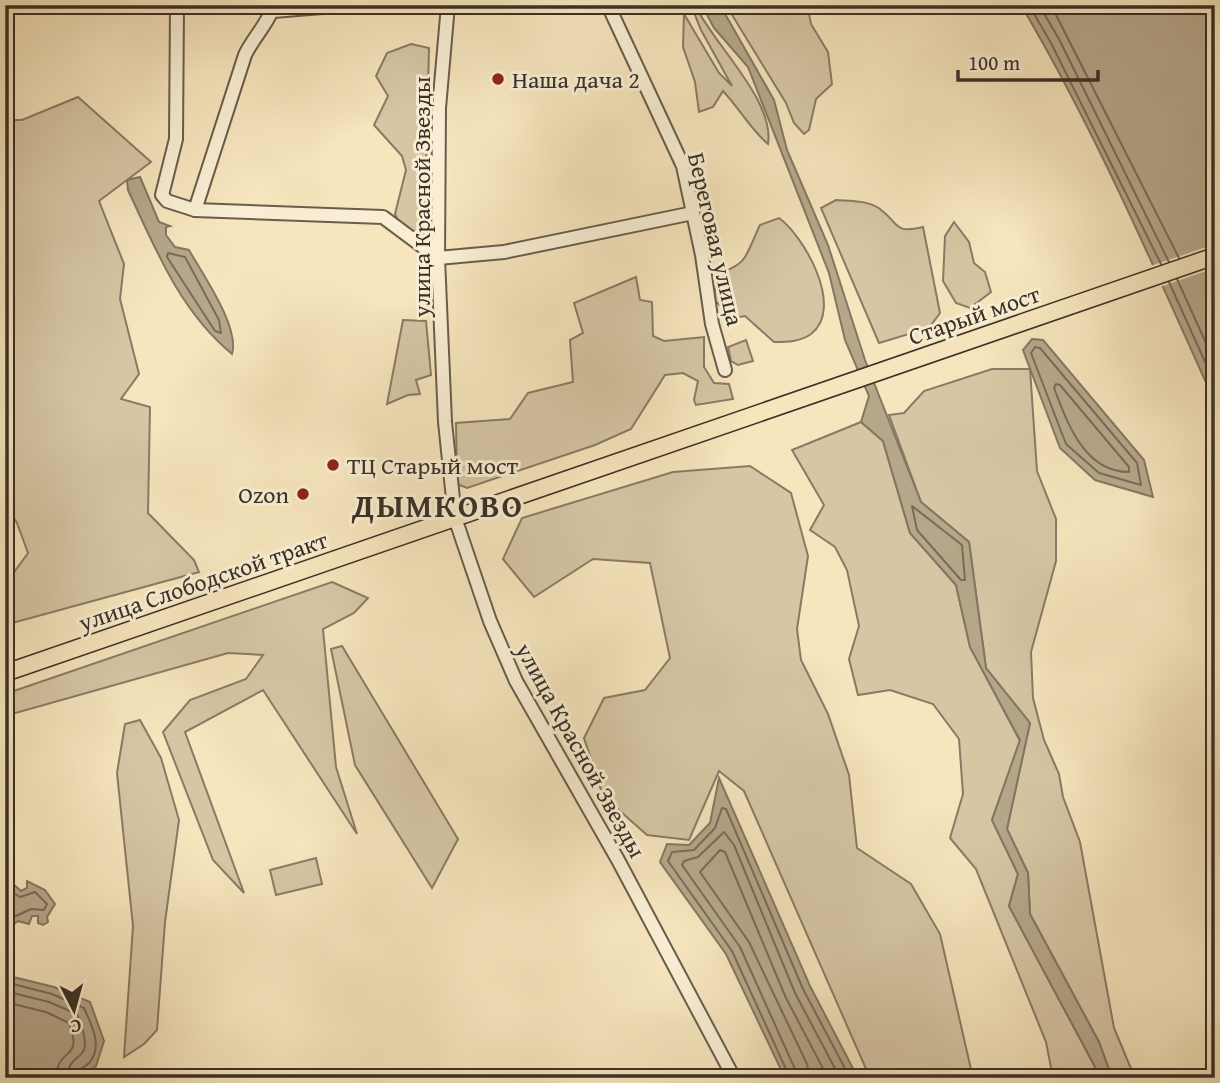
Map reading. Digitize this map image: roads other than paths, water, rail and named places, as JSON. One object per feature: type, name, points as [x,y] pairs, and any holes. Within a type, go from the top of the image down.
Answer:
[{"type":"main road","name":"Старый мост","points":[[455,518],[1215,256]]},
{"type":"main road","name":"улица Слободской тракт","points":[[5,673],[455,518]]},
{"type":"street","points":[[177,5],[176,139],[162,195],[167,201],[195,210],[383,218],[438,258],[503,252],[693,213]]},
{"type":"street","points":[[195,210],[245,55],[252,38],[273,8],[347,5]]},
{"type":"street","name":"улица Красной Звезды","points":[[448,5],[439,108],[438,258],[445,422],[455,518],[490,621],[516,681],[618,860],[734,1078]]},
{"type":"street","name":"Береговая улица","points":[[608,5],[682,166],[712,324],[725,370]]},
{"type":"water","points":[[702,5],[720,5],[774,100],[787,150],[828,245],[865,360],[921,502],[969,542],[986,668],[1030,723],[1007,829],[1028,873],[1030,914],[1099,1042],[1112,1078],[1101,1078],[1009,906],[1018,874],[992,820],[1020,740],[970,647],[956,585],[910,533],[883,441],[861,422],[869,396],[845,340],[829,273],[748,67],[714,28]]},
{"type":"water","points":[[1021,5],[1215,5],[1215,415],[1208,387],[1120,193]]},
{"type":"water","points":[[140,177],[159,222],[170,226],[166,227],[166,235],[175,247],[189,250],[219,301],[231,330],[232,354],[198,319],[160,257],[128,190],[127,180]]},
{"type":"water","points":[[1032,339],[1043,340],[1144,460],[1153,497],[1095,480],[1060,448],[1023,350]]},
{"type":"water","points":[[719,778],[810,986],[858,1078],[785,1078],[726,954],[660,862],[667,844],[689,845],[710,823]]},
{"type":"water","points":[[5,877],[21,891],[27,888],[27,881],[45,890],[55,904],[47,917],[48,922],[43,925],[38,923],[38,916],[32,916],[29,924],[18,921],[7,929],[10,937],[5,938]]},
{"type":"water","points":[[5,975],[54,987],[90,1002],[104,1041],[96,1066],[78,1078],[5,1078]]},
{"type":"place","name":"Наша дача 2","points":[[498,79]]},
{"type":"place","name":"ТЦ Старый мост","points":[[333,465]]},
{"type":"place","name":"Ozon","points":[[303,494]]},
{"type":"district","name":"ДЫМКОВО","points":[[438,505]]}]
